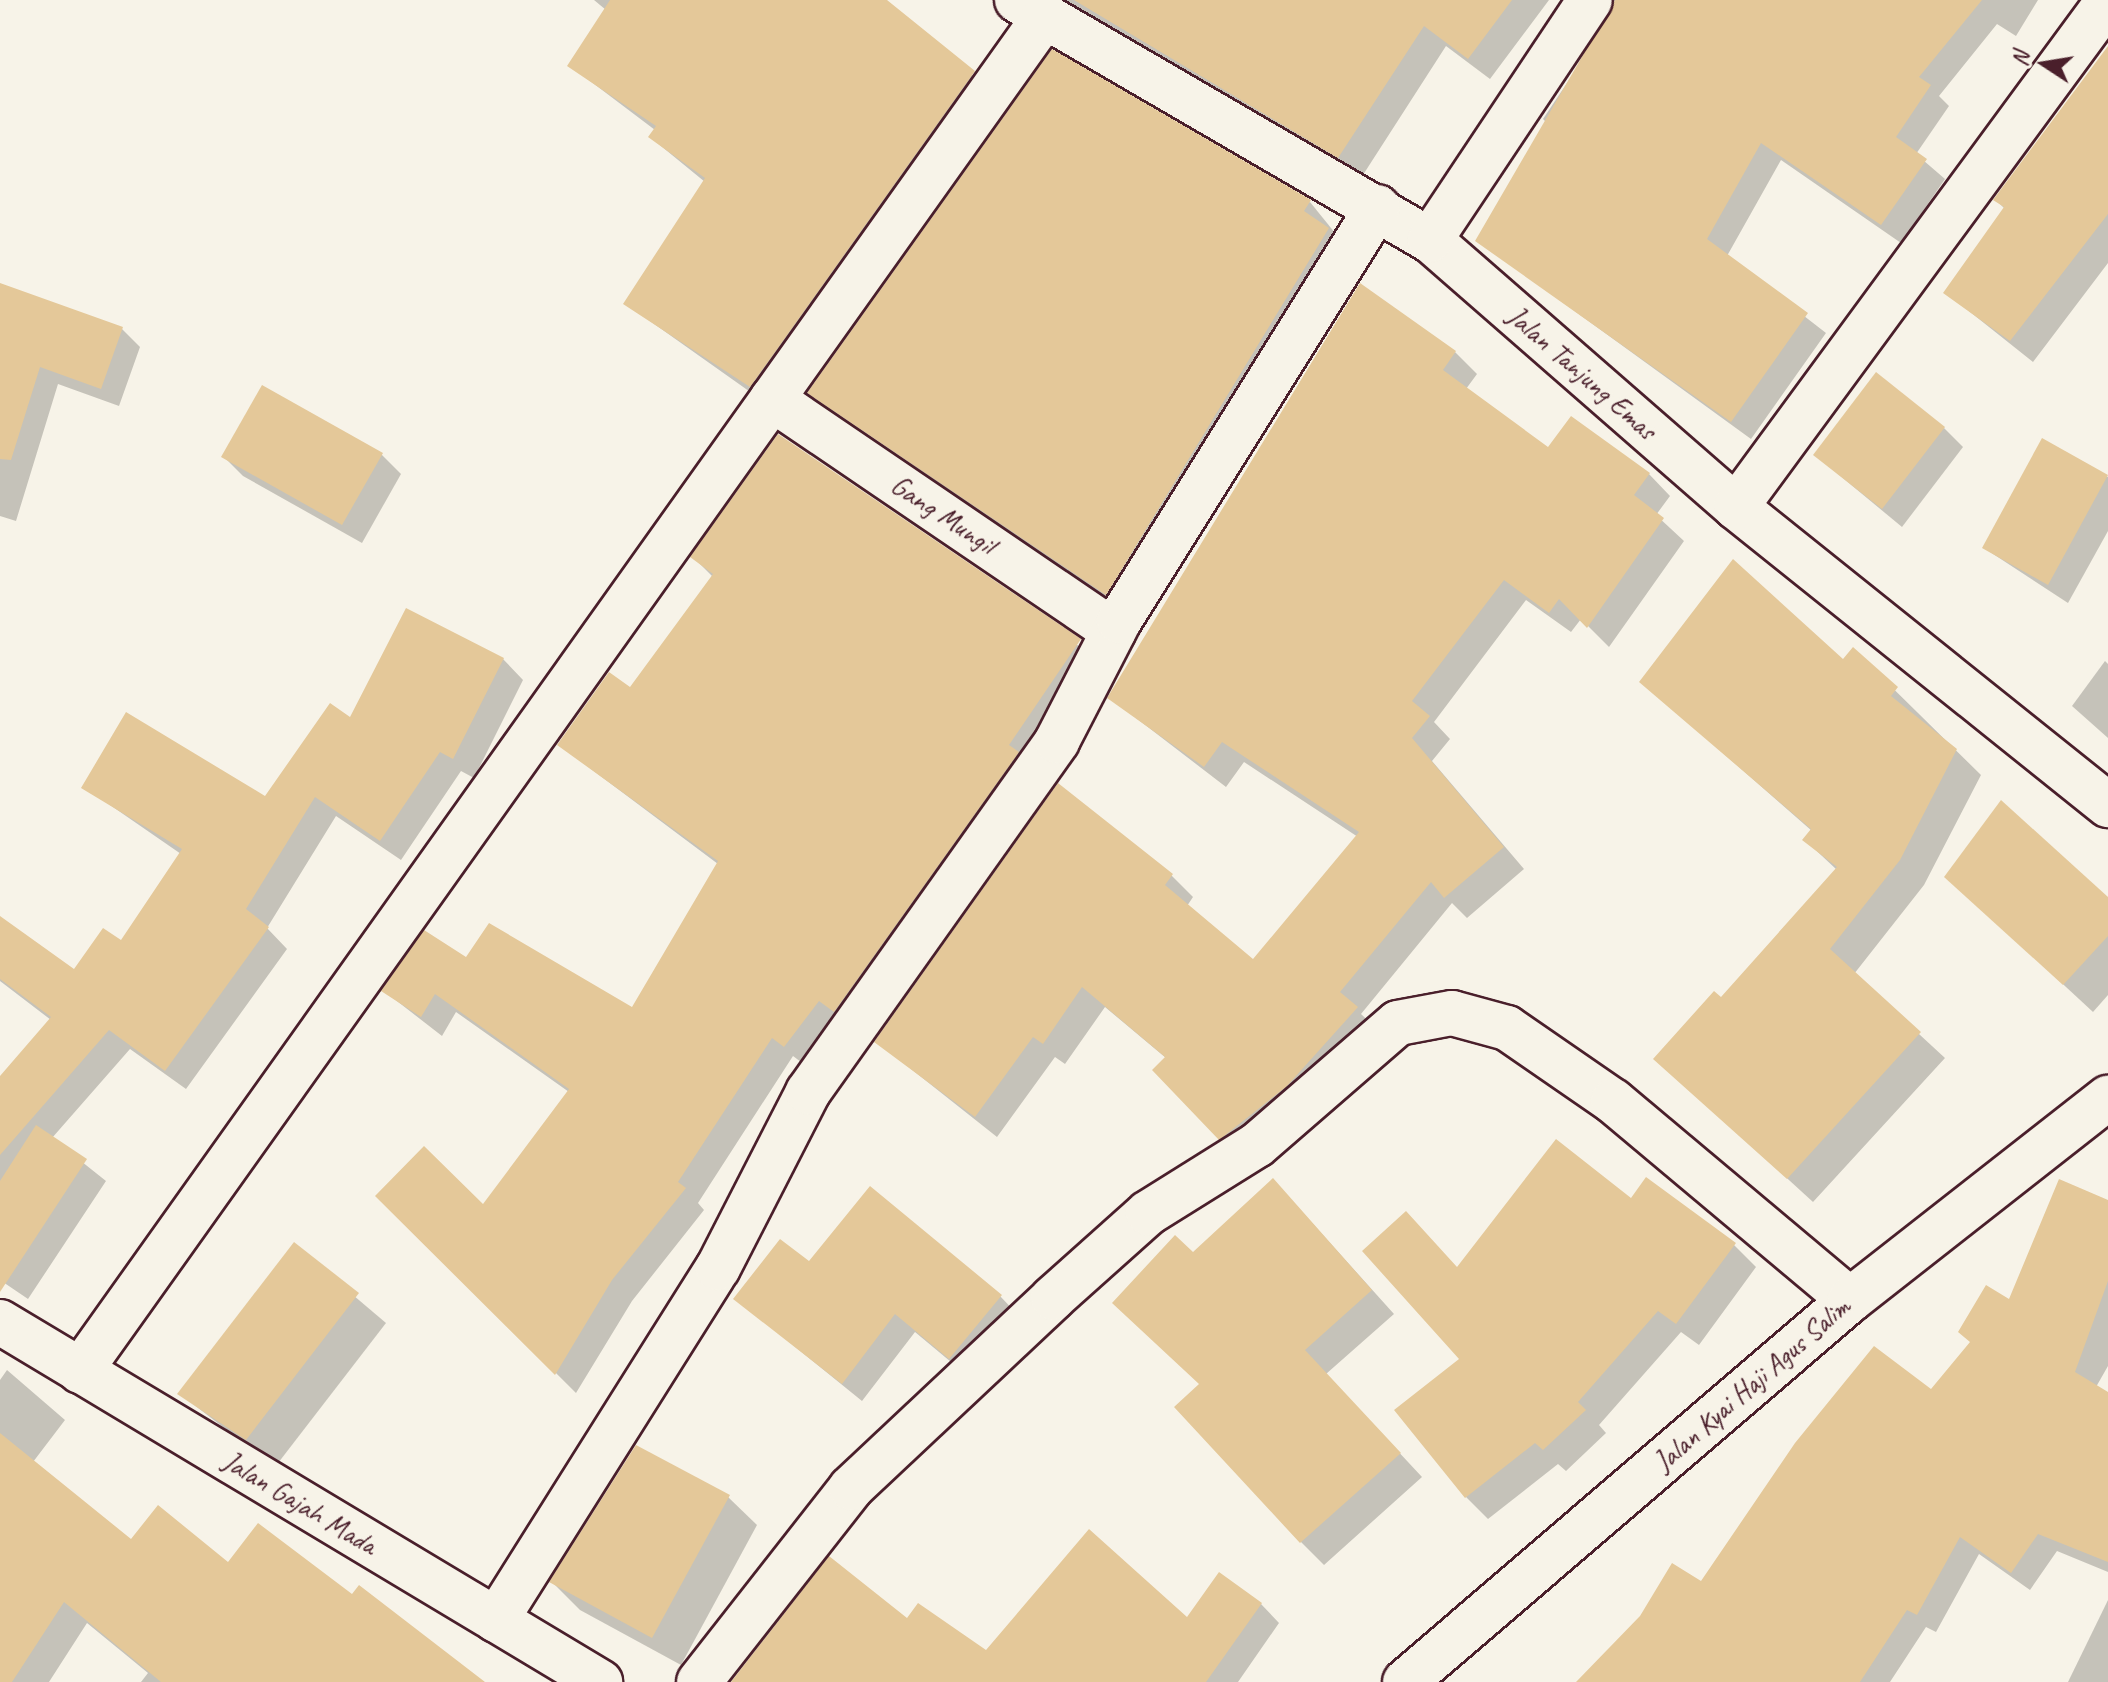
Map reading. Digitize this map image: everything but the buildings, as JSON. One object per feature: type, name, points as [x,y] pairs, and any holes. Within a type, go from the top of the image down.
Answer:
[{"type":"street","points":[[1430,240],[1590,0]]},
{"type":"street","points":[[1736,507],[2108,1]]},
{"type":"street","points":[[80,1371],[772,399],[1031,8]]},
{"type":"street","name":"Jalan Tanjung Emas","points":[[1031,8],[1430,240],[1736,507],[2108,805]]},
{"type":"street","points":[[496,1620],[718,1268],[808,1092],[1057,741],[1114,631],[1378,207]]},
{"type":"street","name":"Gang Mungil","points":[[772,399],[1114,631]]},
{"type":"street","points":[[699,1682],[851,1488],[1148,1213],[1257,1145],[1398,1023],[1452,1013],[1507,1028],[1613,1101],[1850,1300]]},
{"type":"street","name":"Jalan Kyai Haji Agus Salim","points":[[1405,1682],[1850,1300],[2108,1098]]},
{"type":"street","name":"Jalan Gajah Mada","points":[[0,1322],[600,1682]]}]
